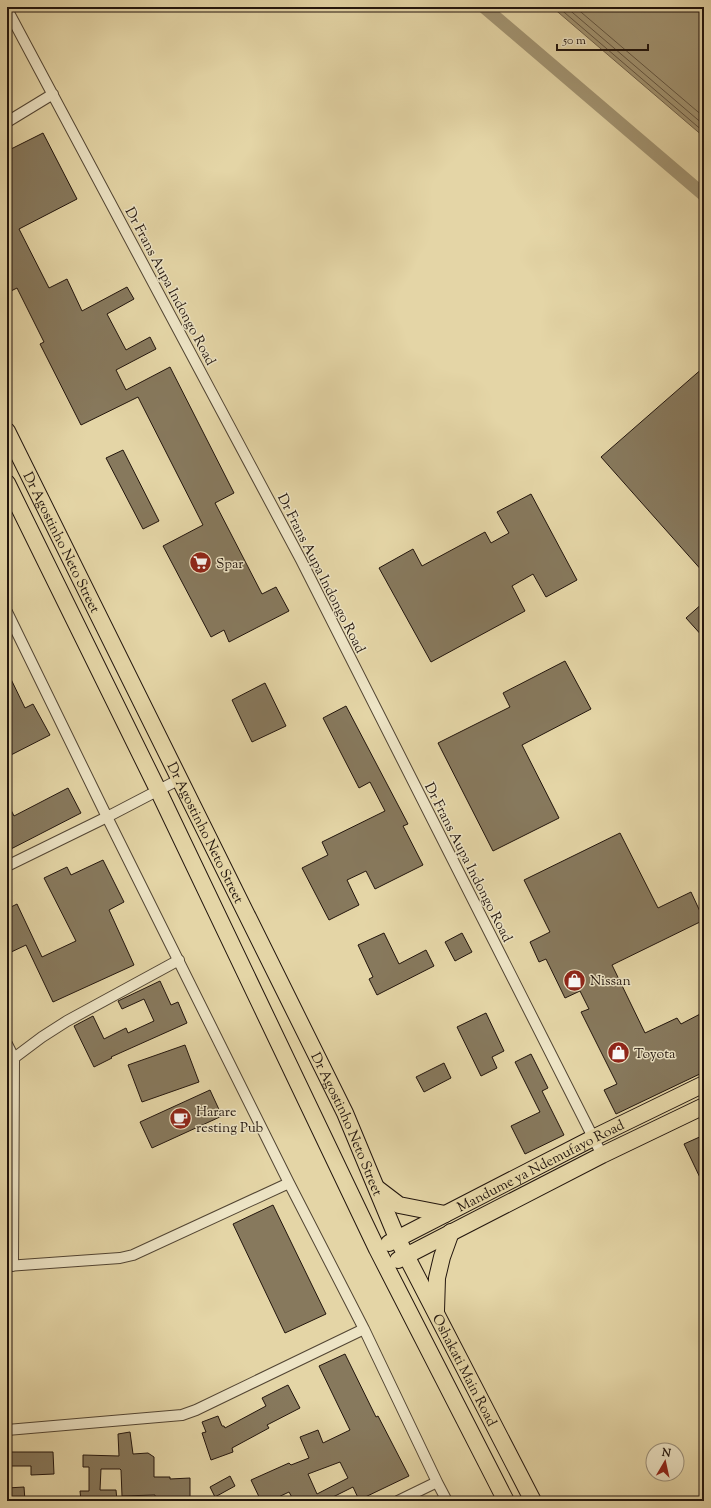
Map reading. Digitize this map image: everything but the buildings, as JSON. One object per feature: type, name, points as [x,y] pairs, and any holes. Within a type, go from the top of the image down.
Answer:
[{"type":"main road","name":"Dr Agostinho Neto Street","points":[[7,431],[345,1113],[397,1238]]},
{"type":"main road","name":"Dr Agostinho Neto Street","points":[[7,484],[158,790],[377,1249]]},
{"type":"main road","name":"Mandume ya Ndemufayo Road","points":[[377,1249],[593,1138],[704,1084]]},
{"type":"main road","name":"Mandume ya Ndemufayo Road","points":[[386,1266],[602,1155],[704,1106]]},
{"type":"main road","points":[[376,1188],[399,1205],[445,1214]]},
{"type":"main road","points":[[436,1314],[437,1278],[451,1232]]},
{"type":"main road","name":"Oshakati Main Road","points":[[397,1238],[533,1501]]},
{"type":"main road","name":"Oshakati Main Road","points":[[377,1249],[506,1501]]},
{"type":"street","name":"Dr Frans Aupa Indongo Road","points":[[7,9],[301,560],[602,1155]]},
{"type":"street","points":[[7,122],[53,94]]},
{"type":"street","points":[[7,612],[289,1183],[364,1329],[447,1501]]},
{"type":"street","points":[[7,866],[180,779]]},
{"type":"street","points":[[14,1058],[67,1021],[179,960]]},
{"type":"street","points":[[7,1044],[14,1058],[10,1266],[120,1258],[134,1254],[289,1183]]},
{"type":"street","points":[[7,1430],[182,1415],[196,1410],[364,1329]]},
{"type":"street","points":[[398,1501],[437,1482]]},
{"type":"water","points":[[552,7],[704,7],[704,137]]},
{"type":"waterway","points":[[484,7],[704,195]]},
{"type":"place","name":"Spar","points":[[200,563]]},
{"type":"place","name":"Nissan","points":[[574,980]]},
{"type":"place","name":"Toyota","points":[[618,1053]]},
{"type":"place","name":"Harare resting Pub","points":[[181,1119]]}]
